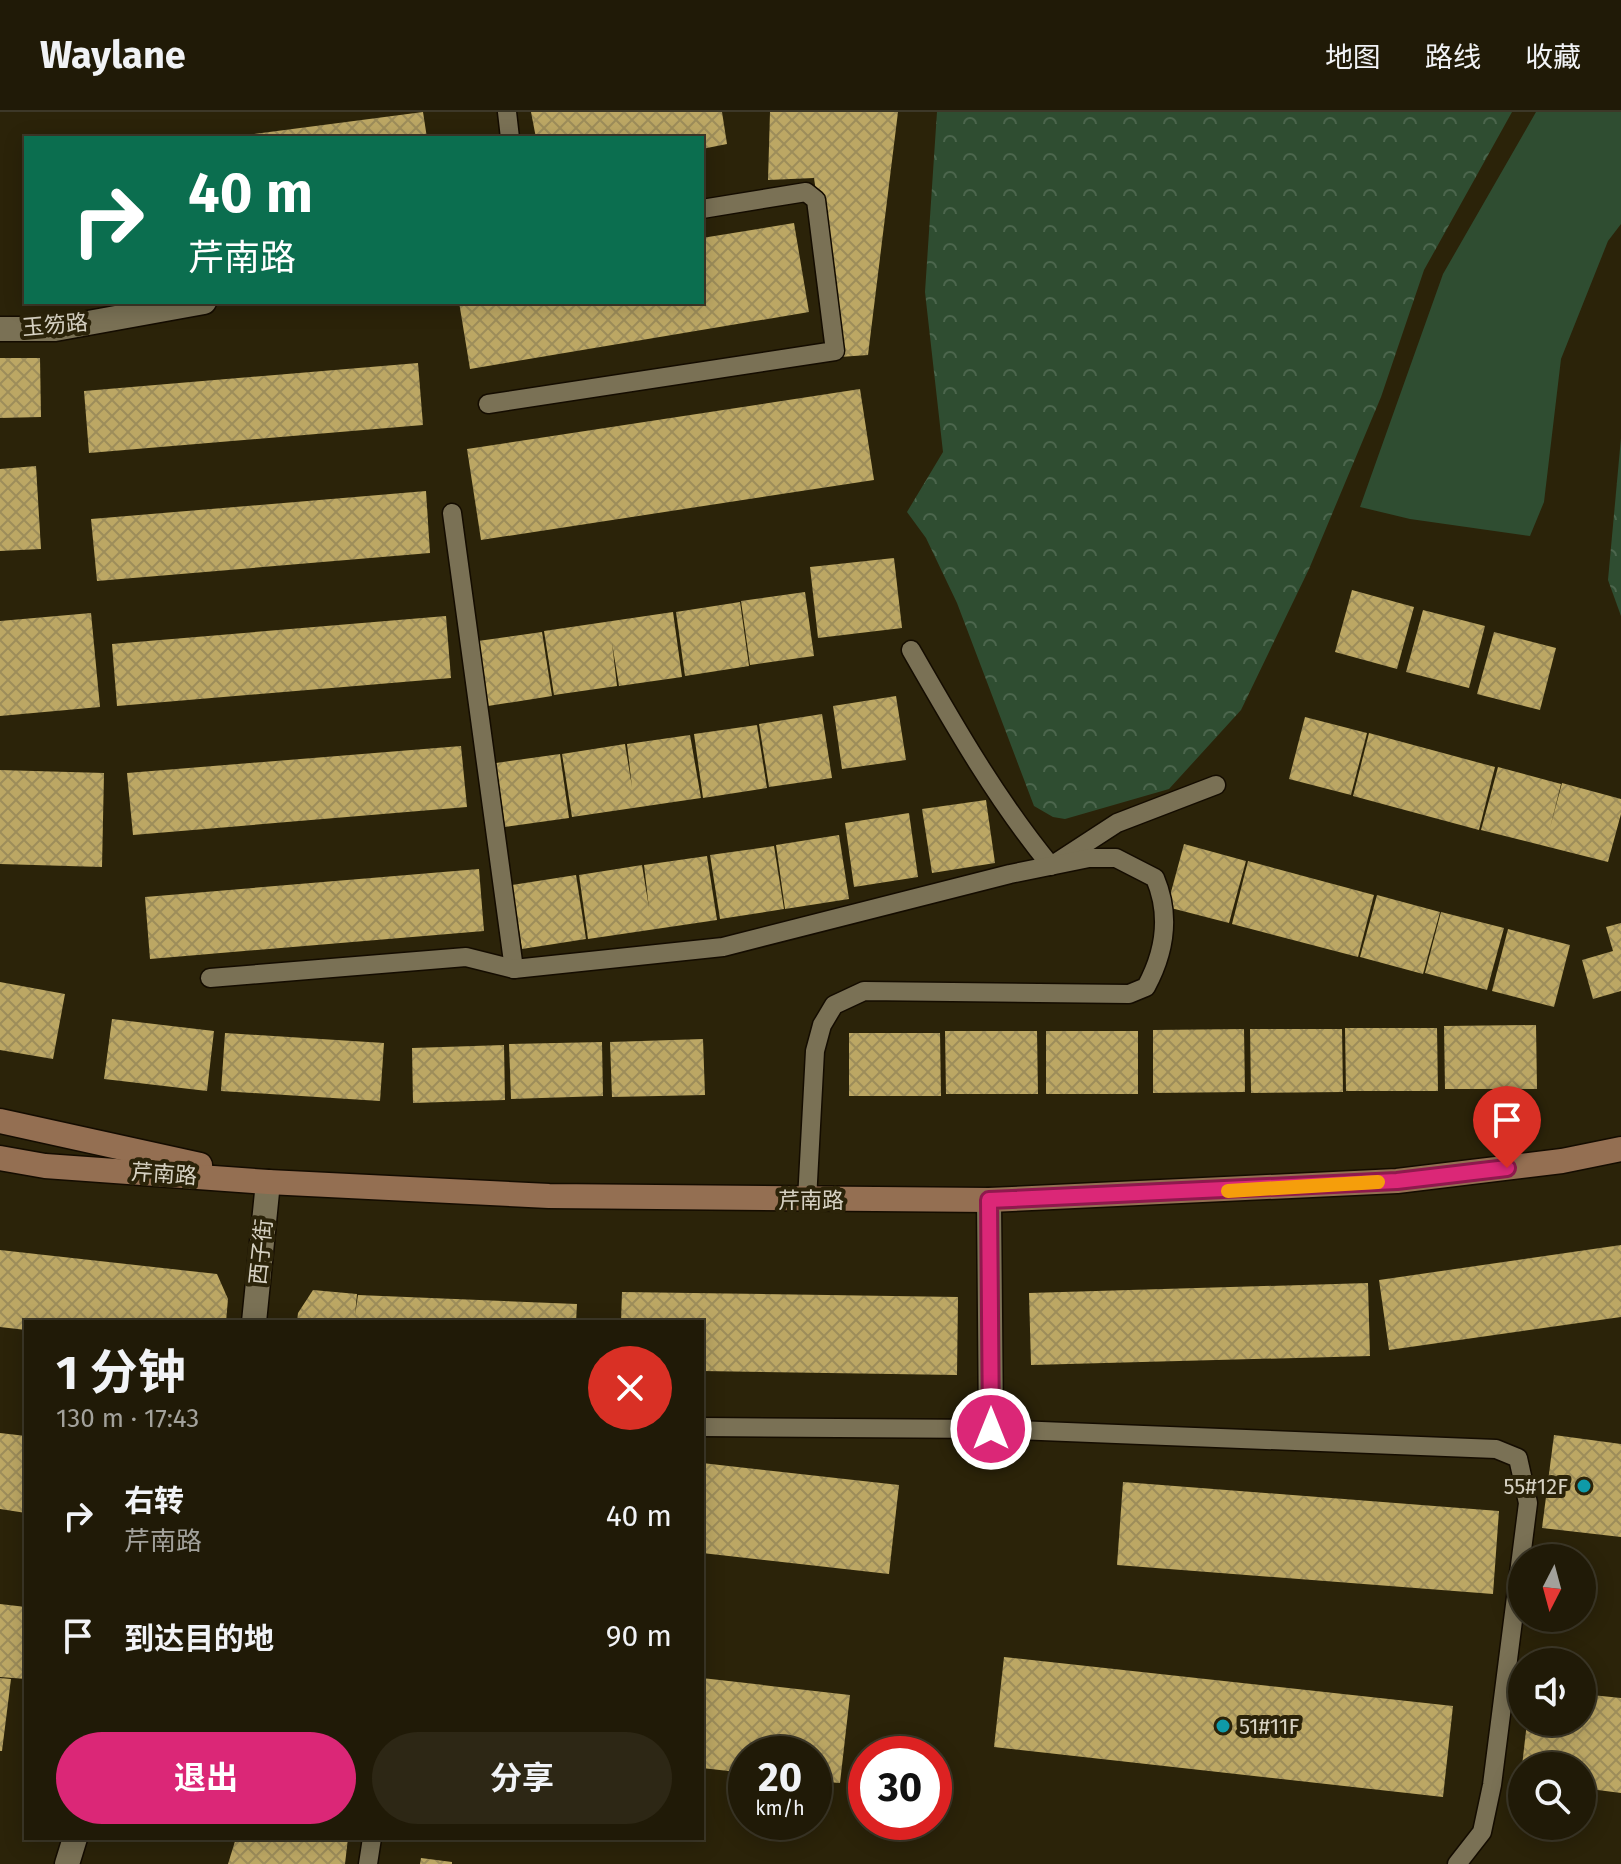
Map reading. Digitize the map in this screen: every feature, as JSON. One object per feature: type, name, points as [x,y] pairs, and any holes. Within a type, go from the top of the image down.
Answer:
[{"type":"main road","points":[[0,1121],[268,1182]]},
{"type":"main road","name":"芹南路","points":[[0,1158],[45,1166],[268,1182],[549,1196],[989,1200],[1397,1181],[1562,1161],[1621,1149]]},
{"type":"street","name":"玉笏路","points":[[0,329],[55,329],[193,304]]},
{"type":"street","name":"西子街","points":[[254,1320],[268,1182]]},
{"type":"street","points":[[989,1200],[991,1429]]},
{"type":"street","points":[[67,1864],[74,1840]]},
{"type":"lane","points":[[507,112],[510,136]]},
{"type":"lane","points":[[488,404],[835,351],[816,200],[806,192],[704,209]]},
{"type":"lane","points":[[452,513],[514,969]]},
{"type":"lane","points":[[911,650],[974,759],[1051,866]]},
{"type":"lane","points":[[1051,866],[1117,823],[1216,785]]},
{"type":"lane","points":[[210,978],[466,957],[514,969],[723,947],[1051,866],[1116,858],[1155,878],[1166,905],[1158,963],[1146,987],[1129,994],[864,991],[834,1005],[822,1025],[815,1051],[807,1200]]},
{"type":"lane","points":[[704,1427],[991,1429],[1496,1449],[1518,1458],[1528,1503],[1492,1785],[1482,1832],[1457,1864]]},
{"type":"lane","points":[[368,1864],[372,1840]]},
{"type":"green space","points":[[937,112],[1512,112],[1424,270],[1381,397],[1309,569],[1241,710],[1169,789],[1065,819],[1053,817],[1034,806],[957,603],[926,538],[907,512],[943,452],[925,292]]},
{"type":"green space","points":[[1536,112],[1621,112],[1621,224],[1608,241],[1561,359],[1544,502],[1530,536],[1410,519],[1360,507],[1443,274]]},
{"type":"green space","points":[[1621,438],[1621,616],[1608,580]]},
{"type":"building","points":[[423,112],[427,136],[239,136]]},
{"type":"building","points":[[531,112],[722,112],[727,144],[704,149],[704,136],[536,136]]},
{"type":"building","points":[[770,112],[898,112],[868,355],[840,357],[814,178],[768,180]]},
{"type":"building","points":[[794,223],[809,312],[470,369],[459,304],[704,304],[704,238]]},
{"type":"building","points":[[0,358],[40,358],[41,417],[0,418]]},
{"type":"building","points":[[418,363],[423,425],[89,453],[84,391]]},
{"type":"building","points":[[860,389],[874,480],[481,540],[467,449]]},
{"type":"building","points":[[36,466],[41,549],[0,551],[0,469]]},
{"type":"building","points":[[426,491],[430,553],[97,581],[91,519]]},
{"type":"building","points":[[894,558],[902,628],[818,638],[810,567]]},
{"type":"building","points":[[1352,590],[1414,607],[1397,669],[1335,652]]},
{"type":"building","points":[[805,592],[814,656],[750,665],[741,601]]},
{"type":"building","points":[[740,602],[749,666],[685,676],[676,612]]},
{"type":"building","points":[[1423,610],[1485,626],[1469,688],[1406,672]]},
{"type":"building","points":[[673,612],[682,677],[619,686],[612,643],[617,686],[554,695],[544,631]]},
{"type":"building","points":[[91,613],[100,707],[0,716],[0,621]]},
{"type":"building","points":[[446,616],[451,678],[117,706],[112,644]]},
{"type":"building","points":[[542,632],[552,696],[488,706],[478,641]]},
{"type":"building","points":[[1494,632],[1556,648],[1540,710],[1477,694]]},
{"type":"building","points":[[896,696],[906,760],[842,769],[833,706]]},
{"type":"building","points":[[822,714],[832,778],[769,787],[759,724]]},
{"type":"building","points":[[1305,717],[1367,733],[1351,795],[1289,779]]},
{"type":"building","points":[[757,725],[767,788],[703,798],[694,734]]},
{"type":"building","points":[[1369,733],[1495,767],[1479,830],[1353,796]]},
{"type":"building","points":[[690,735],[701,798],[572,817],[562,754],[625,744],[632,787],[627,744]]},
{"type":"building","points":[[461,746],[467,807],[133,835],[127,773]]},
{"type":"building","points":[[560,754],[569,818],[505,827],[496,763]]},
{"type":"building","points":[[1498,767],[1561,784],[1550,828],[1562,783],[1621,799],[1621,814],[1608,862],[1481,830]]},
{"type":"building","points":[[0,770],[104,773],[102,867],[0,864]]},
{"type":"building","points":[[986,800],[995,863],[932,873],[922,809]]},
{"type":"building","points":[[909,813],[918,877],[854,887],[845,823]]},
{"type":"building","points":[[839,835],[849,899],[785,909],[776,845]]},
{"type":"building","points":[[1184,844],[1246,861],[1229,923],[1167,907]]},
{"type":"building","points":[[774,846],[784,909],[720,919],[710,855]]},
{"type":"building","points":[[707,856],[717,920],[588,939],[579,875],[642,865],[649,908],[644,865]]},
{"type":"building","points":[[1248,861],[1374,895],[1358,957],[1232,924]]},
{"type":"building","points":[[479,869],[484,931],[150,959],[145,897]]},
{"type":"building","points":[[576,875],[586,939],[522,949],[512,885]]},
{"type":"building","points":[[1377,895],[1440,912],[1423,974],[1360,957]]},
{"type":"building","points":[[1441,912],[1504,928],[1487,990],[1425,973]]},
{"type":"building","points":[[1621,923],[1621,991],[1593,999],[1582,960],[1613,951],[1606,927]]},
{"type":"building","points":[[1508,929],[1570,945],[1554,1007],[1492,991]]},
{"type":"building","points":[[0,982],[65,994],[53,1059],[0,1050]]},
{"type":"building","points":[[112,1019],[214,1031],[207,1091],[104,1079]]},
{"type":"building","points":[[1536,1025],[1537,1089],[1445,1089],[1444,1026]]},
{"type":"building","points":[[1345,1028],[1437,1028],[1438,1091],[1346,1091]]},
{"type":"building","points":[[1244,1029],[1245,1092],[1153,1093],[1153,1030]]},
{"type":"building","points":[[1250,1029],[1342,1029],[1343,1092],[1251,1093]]},
{"type":"building","points":[[945,1031],[1037,1031],[1038,1094],[946,1094]]},
{"type":"building","points":[[1046,1031],[1138,1031],[1138,1094],[1046,1094]]},
{"type":"building","points":[[225,1033],[384,1043],[380,1101],[221,1091]]},
{"type":"building","points":[[849,1033],[940,1033],[941,1096],[849,1096]]},
{"type":"building","points":[[703,1039],[705,1095],[612,1097],[610,1042]]},
{"type":"building","points":[[602,1042],[603,1096],[511,1099],[509,1044]]},
{"type":"building","points":[[504,1045],[505,1100],[413,1103],[412,1048]]},
{"type":"building","points":[[1621,1245],[1621,1317],[1389,1350],[1379,1280]]},
{"type":"building","points":[[0,1250],[217,1274],[228,1299],[226,1320],[24,1320],[24,1330],[0,1327]]},
{"type":"building","points":[[1368,1283],[1370,1356],[1031,1365],[1029,1293]]},
{"type":"building","points":[[313,1290],[357,1294],[355,1315],[358,1295],[577,1304],[576,1320],[297,1320],[298,1313]]},
{"type":"building","points":[[622,1292],[958,1297],[957,1375],[704,1371],[704,1320],[621,1320]]},
{"type":"building","points":[[0,1433],[24,1436],[24,1513],[0,1509]]},
{"type":"building","name":"55#12F","points":[[1554,1435],[1621,1444],[1621,1537],[1542,1528]]},
{"type":"building","points":[[704,1463],[899,1485],[889,1574],[704,1553]]},
{"type":"building","points":[[1123,1482],[1499,1511],[1493,1594],[1117,1565]]},
{"type":"building","points":[[0,1604],[24,1607],[24,1679],[0,1677]]},
{"type":"building","name":"51#11F","points":[[1004,1657],[1453,1706],[1443,1797],[994,1747]]},
{"type":"building","points":[[0,1678],[11,1679],[2,1751],[0,1751]]},
{"type":"building","points":[[704,1678],[850,1695],[840,1783],[832,1782],[832,1736],[728,1736],[728,1771],[704,1768]]},
{"type":"building","points":[[1596,1695],[1621,1698],[1621,1793],[1596,1790],[1596,1752],[1524,1752],[1525,1736],[1596,1736]]},
{"type":"building","points":[[235,1840],[348,1840],[345,1864],[228,1864]]},
{"type":"building","points":[[421,1858],[452,1862],[452,1864],[420,1864]]},
{"type":"slow traffic","points":[[1228,1191],[1378,1182]]},
{"type":"place","name":"55#12F","points":[[1584,1486]]},
{"type":"place","name":"51#11F","points":[[1223,1726]]},
{"type":"route","points":[[991,1429],[992,1268],[989,1200],[1397,1181],[1507,1168]]}]
